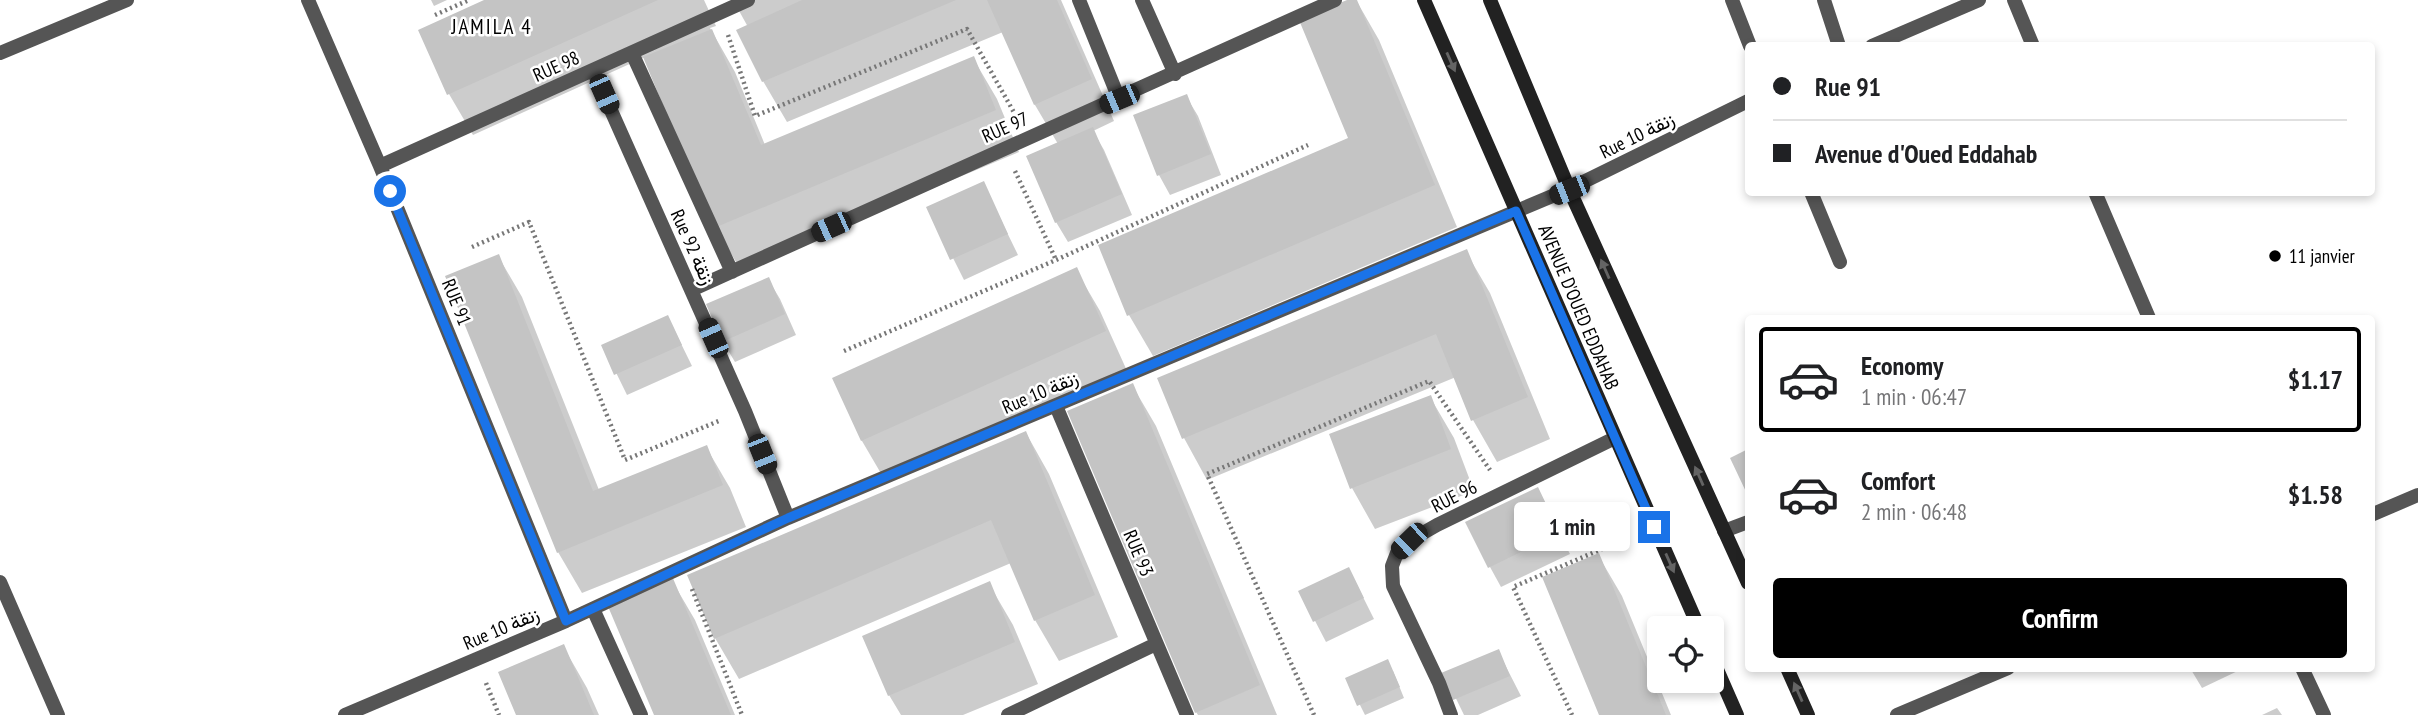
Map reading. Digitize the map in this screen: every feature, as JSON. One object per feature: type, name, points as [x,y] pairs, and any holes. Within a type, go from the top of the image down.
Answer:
[{"type":"street","points":[[0,53],[127,0]]},
{"type":"street","name":"RUE 91","points":[[308,0],[380,166],[566,621]]},
{"type":"street","name":"RUE 98","points":[[380,166],[747,0]]},
{"type":"street","points":[[1079,0],[1119,99]]},
{"type":"street","points":[[1142,0],[1175,74]]},
{"type":"street","name":"RUE 97","points":[[691,290],[1335,0]]},
{"type":"street","name":"AVENUE D'OUED EDDAHAB","points":[[1424,0],[1694,616]]},
{"type":"street","name":"AVENUE D'OUED EDDAHAB","points":[[1490,0],[1569,190],[1745,576]]},
{"type":"street","points":[[1732,0],[1748,42]]},
{"type":"street","points":[[1824,0],[1838,42]]},
{"type":"street","points":[[1881,42],[1979,0]]},
{"type":"street","points":[[2014,0],[2031,42]]},
{"type":"street","name":"Rue 92 زنقة","points":[[632,53],[732,272]]},
{"type":"street","name":"Rue 92 زنقة","points":[[593,70],[745,411],[788,518]]},
{"type":"street","name":"Rue 10 زنقة","points":[[345,715],[368,710],[788,518],[1569,190],[1745,102]]},
{"type":"street","points":[[1813,196],[1840,262]]},
{"type":"street","points":[[2097,196],[2148,315]]},
{"type":"street","name":"RUE 93","points":[[1056,406],[1187,715]]},
{"type":"street","name":"RUE 96","points":[[1451,715],[1439,683],[1393,586],[1392,566],[1397,553],[1409,541],[1615,438]]},
{"type":"street","points":[[2375,513],[2418,495]]},
{"type":"street","points":[[1724,531],[1745,524]]},
{"type":"street","points":[[0,582],[58,715]]},
{"type":"street","points":[[593,609],[641,715]]},
{"type":"street","points":[[1008,715],[1156,644]]},
{"type":"street","points":[[1789,672],[1808,715]]},
{"type":"street","points":[[1896,715],[1998,672]]},
{"type":"street","points":[[2304,672],[2324,715]]},
{"type":"street","points":[[1724,685],[1737,715]]},
{"type":"path","points":[[435,15],[469,0]]},
{"type":"path","points":[[720,11],[755,116],[967,29],[1028,138]]},
{"type":"path","points":[[844,351],[1056,260],[1308,145]]},
{"type":"path","points":[[1004,148],[1056,260]]},
{"type":"path","points":[[472,247],[529,222],[625,460],[745,411]]},
{"type":"path","points":[[1314,715],[1207,474],[1429,381],[1505,491]]},
{"type":"path","points":[[1572,715],[1513,587],[1654,527]]},
{"type":"path","points":[[683,566],[742,715]]},
{"type":"path","points":[[476,660],[499,715]]},
{"type":"building","points":[[484,0],[658,0],[447,95],[418,30]]},
{"type":"building","points":[[802,0],[956,0],[762,82],[736,30]]},
{"type":"building","points":[[987,0],[1057,0],[1092,79],[1034,105]]},
{"type":"building","points":[[1347,0],[1357,0],[1435,185],[1127,316],[1098,245],[1348,138],[1299,20]]},
{"type":"building","points":[[712,29],[761,145],[974,56],[996,110],[714,228],[643,57]]},
{"type":"building","points":[[1187,94],[1211,154],[1157,176],[1133,115]]},
{"type":"building","points":[[1093,127],[1122,194],[1055,223],[1026,156]]},
{"type":"building","points":[[984,181],[1008,234],[950,260],[926,207]]},
{"type":"building","points":[[1467,249],[1528,397],[1471,421],[1436,334],[1182,439],[1157,378]]},
{"type":"building","points":[[499,254],[593,491],[707,445],[723,485],[557,553],[445,276]]},
{"type":"building","points":[[1077,267],[1106,331],[861,441],[832,378]]},
{"type":"building","points":[[769,277],[785,314],[722,342],[706,304]]},
{"type":"building","points":[[668,315],[682,345],[614,375],[601,345]]},
{"type":"building","points":[[1133,383],[1260,685],[1195,713],[1067,411]]},
{"type":"building","points":[[1431,395],[1451,449],[1350,489],[1329,434]]},
{"type":"building","points":[[1026,431],[1095,595],[1034,621],[991,520],[714,639],[687,575]]},
{"type":"building","points":[[1745,450],[1745,490],[1730,458]]},
{"type":"building","points":[[1538,487],[1560,533],[1488,568],[1465,522]]},
{"type":"building","points":[[1599,553],[1647,669],[1647,693],[1657,693],[1666,715],[1599,715],[1542,577]]},
{"type":"building","points":[[1349,567],[1364,598],[1313,622],[1298,591]]},
{"type":"building","points":[[672,576],[731,715],[654,715],[607,604]]},
{"type":"building","points":[[990,581],[1015,642],[888,696],[862,636]]},
{"type":"building","points":[[564,644],[594,715],[516,715],[498,672]]},
{"type":"building","points":[[1499,649],[1510,676],[1453,700],[1441,673]]},
{"type":"building","points":[[1388,659],[1400,687],[1357,706],[1345,678]]},
{"type":"place","name":"11 janvier","points":[[2275,256]]},
{"type":"district","name":"JAMILA 4","points":[[492,27]]},
{"type":"route","points":[[390,191],[566,621],[788,518],[1516,211],[1654,527]]}]
